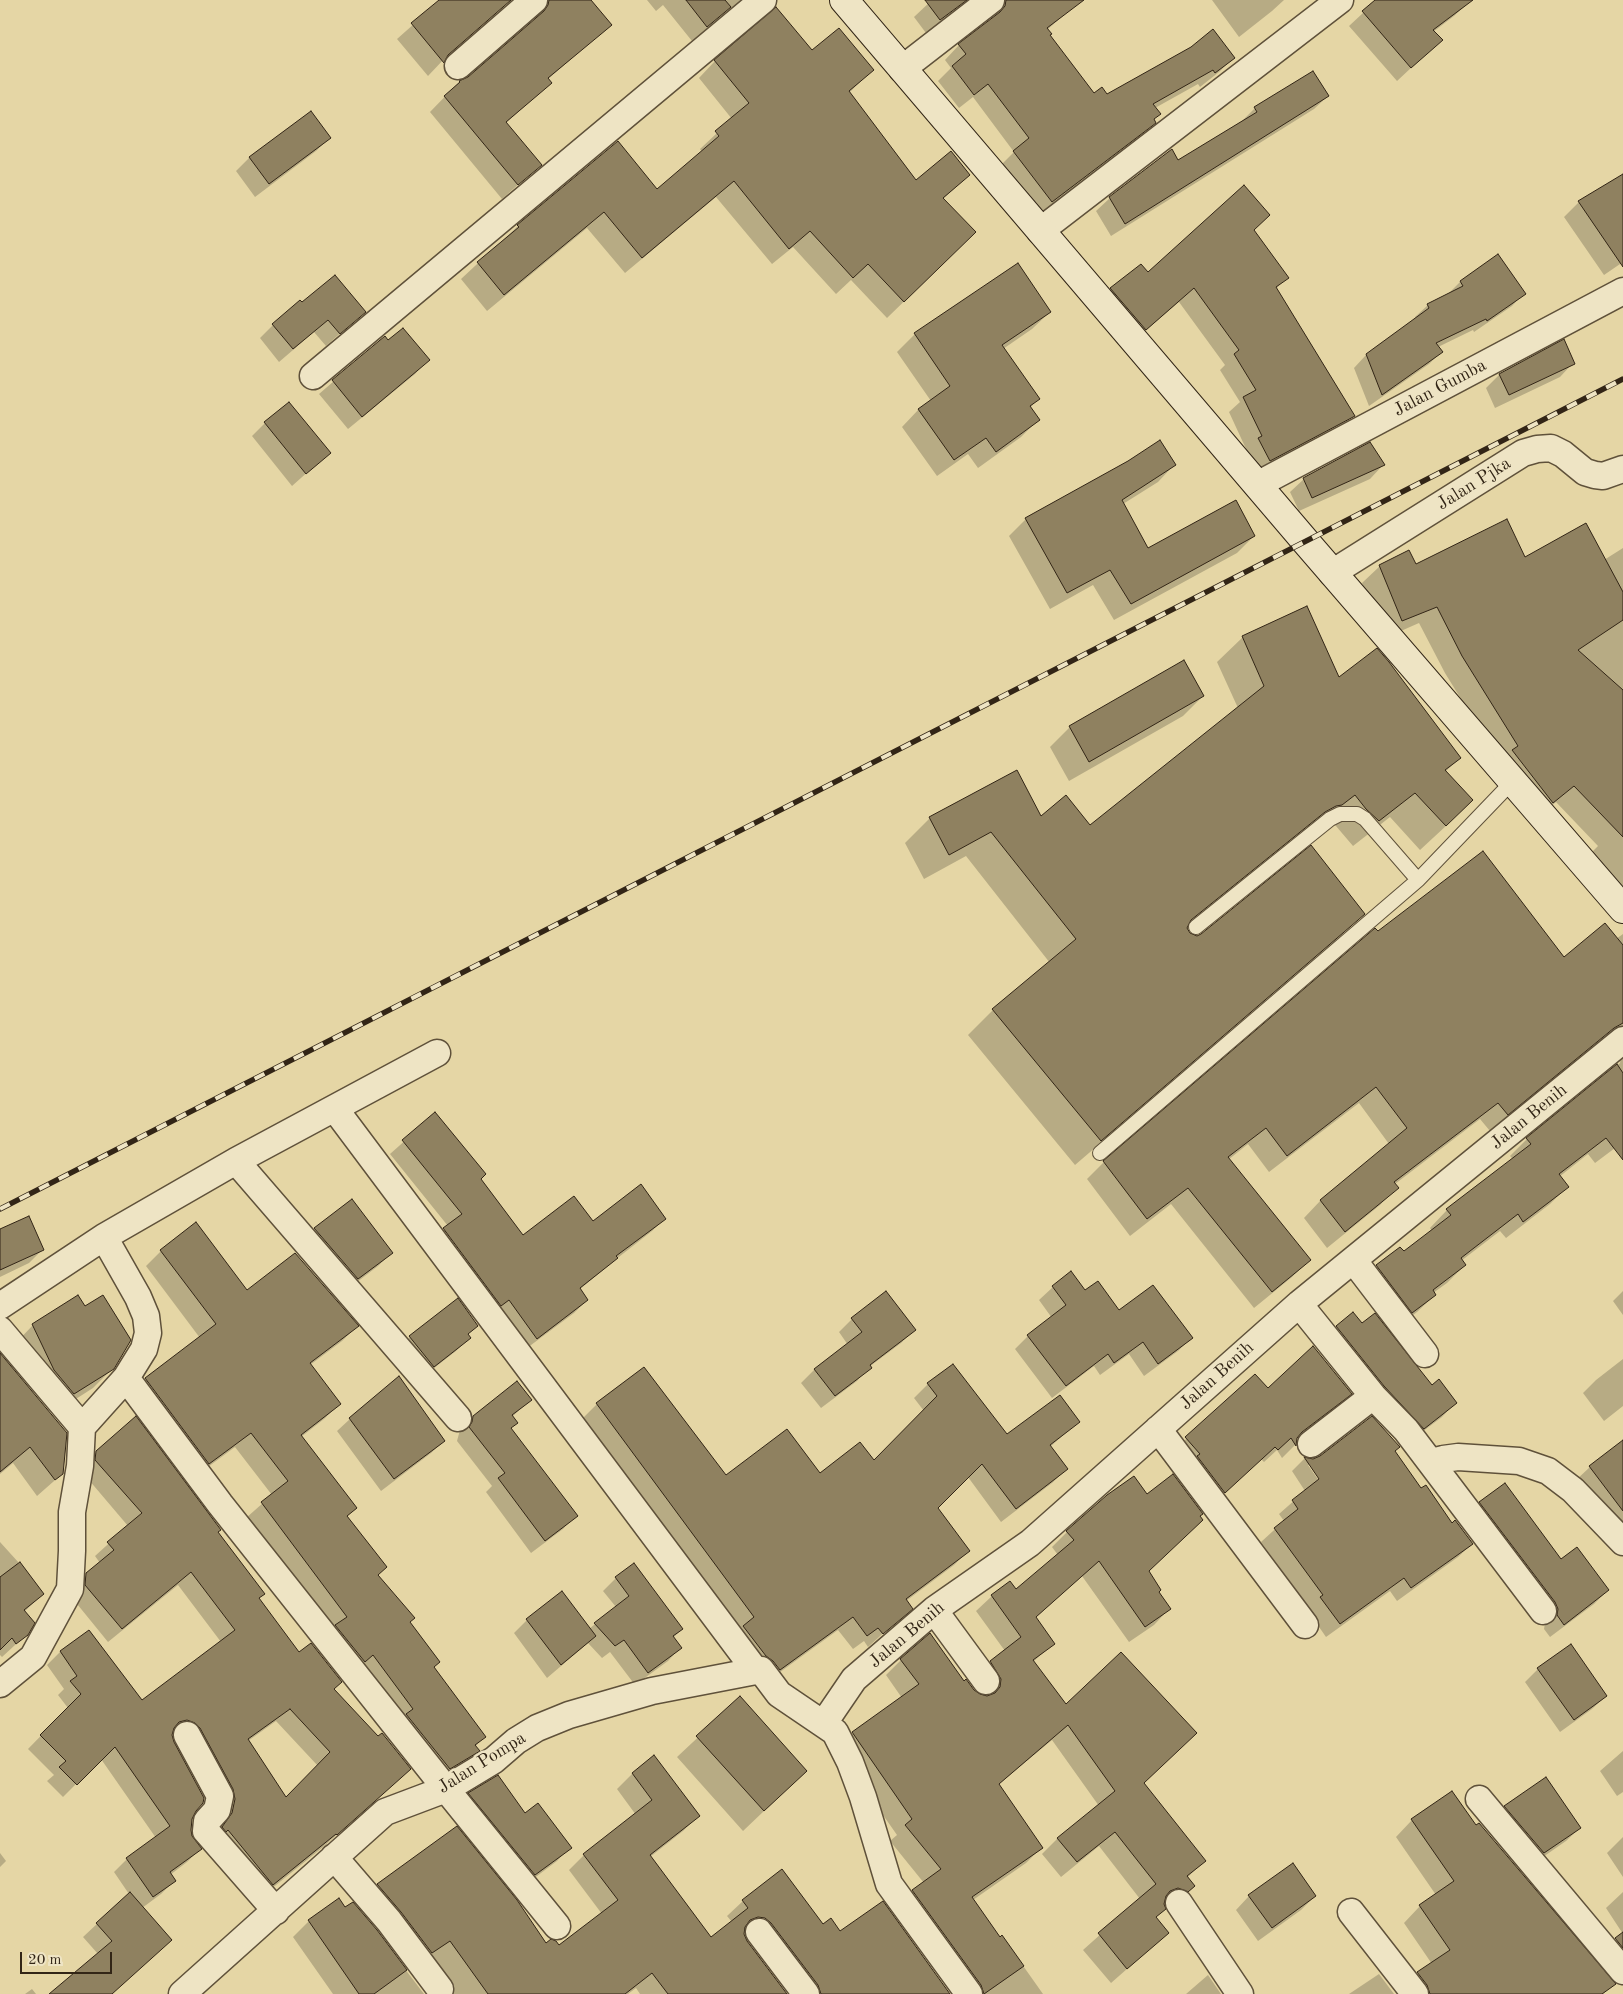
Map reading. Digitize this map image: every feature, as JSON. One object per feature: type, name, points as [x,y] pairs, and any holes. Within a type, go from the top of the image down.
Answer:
[{"type":"street","points":[[458,66],[534,0]]},
{"type":"street","points":[[313,376],[763,0]]},
{"type":"street","points":[[844,0],[1257,485],[1623,909]]},
{"type":"street","points":[[902,69],[991,0]]},
{"type":"street","points":[[1040,231],[1340,0]]},
{"type":"street","name":"Jalan Gumba","points":[[1257,485],[1623,291]]},
{"type":"street","name":"Jalan Pjka","points":[[1332,572],[1523,453],[1551,448],[1563,454],[1585,472],[1595,476],[1603,476],[1623,469]]},
{"type":"street","name":"Jalan Benih","points":[[824,1723],[854,1679],[934,1610],[1030,1544],[1299,1304],[1623,1040]]},
{"type":"street","points":[[0,1306],[104,1237],[236,1161],[437,1053]]},
{"type":"street","points":[[335,1109],[755,1670],[761,1670],[779,1694],[835,1732],[850,1762],[863,1797],[889,1884],[968,1994]]},
{"type":"street","points":[[236,1161],[458,1418]]},
{"type":"street","points":[[0,1684],[33,1657],[70,1589],[72,1512],[80,1466],[82,1427],[126,1378],[144,1349],[148,1333],[146,1316],[138,1298],[104,1237]]},
{"type":"street","points":[[1354,1261],[1426,1354]]},
{"type":"street","points":[[1299,1304],[1373,1396],[1406,1430],[1543,1611]]},
{"type":"street","points":[[0,1330],[82,1427]]},
{"type":"street","points":[[126,1378],[220,1504],[446,1790],[557,1926]]},
{"type":"street","points":[[1311,1444],[1373,1396]]},
{"type":"street","points":[[1158,1429],[1305,1624]]},
{"type":"street","points":[[1431,1462],[1458,1457],[1519,1461],[1548,1471],[1573,1490],[1623,1542]]},
{"type":"street","points":[[934,1610],[986,1681]]},
{"type":"street","name":"Jalan Pompa","points":[[182,1994],[385,1812],[446,1790],[494,1760],[516,1741],[537,1728],[569,1715],[652,1691],[755,1670]]},
{"type":"street","points":[[187,1735],[220,1796],[217,1810],[207,1821],[206,1831],[276,1911]]},
{"type":"street","points":[[1479,1799],[1623,1971]]},
{"type":"street","points":[[334,1857],[389,1920],[440,1989]]},
{"type":"street","points":[[1179,1903],[1240,1994]]},
{"type":"street","points":[[1351,1912],[1415,1994]]},
{"type":"street","points":[[759,1932],[806,1994]]},
{"type":"lane","points":[[1100,1153],[1418,880],[1513,781]]},
{"type":"lane","points":[[1196,927],[1330,819],[1340,814],[1357,814],[1365,819],[1418,880]]},
{"type":"building","points":[[439,0],[511,0],[448,55],[444,63],[411,23]]},
{"type":"building","points":[[549,0],[591,0],[612,25],[548,78],[552,83],[506,122],[542,165],[518,185],[444,96],[459,81],[468,77],[544,11]]},
{"type":"building","points":[[686,0],[725,0],[731,7],[707,27]]},
{"type":"building","points":[[925,0],[967,0],[940,20]]},
{"type":"building","points":[[1006,0],[1084,0],[1047,28],[1052,34],[1050,35],[1094,93],[1102,87],[1107,94],[1191,47],[1213,29],[1235,58],[1215,73],[1213,70],[1153,104],[1161,114],[1154,119],[1156,123],[1052,202],[1013,151],[1029,138],[988,84],[974,95],[952,66],[966,54],[958,44],[1000,12],[1005,6]]},
{"type":"building","points":[[1375,0],[1473,0],[1433,30],[1443,40],[1411,68],[1362,11]]},
{"type":"building","points":[[776,7],[812,50],[839,28],[874,70],[849,91],[916,180],[951,151],[970,175],[943,198],[976,232],[904,302],[868,264],[853,278],[810,231],[789,249],[734,181],[642,258],[604,212],[504,295],[477,262],[519,227],[517,225],[618,141],[657,189],[719,136],[715,131],[749,103],[714,60]]},
{"type":"building","points":[[1313,71],[1329,96],[1125,224],[1109,197],[1172,149],[1178,160],[1257,112],[1254,107]]},
{"type":"building","points":[[311,111],[331,138],[269,184],[249,157]]},
{"type":"building","points":[[1623,174],[1623,267],[1578,201]]},
{"type":"building","points":[[1244,185],[1270,215],[1254,230],[1289,278],[1276,287],[1355,416],[1270,461],[1258,438],[1262,436],[1243,397],[1256,390],[1234,354],[1239,350],[1194,288],[1146,330],[1110,288],[1141,264],[1148,272]]},
{"type":"building","points":[[1498,254],[1526,294],[1487,321],[1486,319],[1436,343],[1443,352],[1382,395],[1366,354],[1429,308],[1427,304],[1463,286],[1460,281]]},
{"type":"building","points":[[1018,263],[1051,312],[1002,345],[1040,399],[1030,406],[1040,420],[996,452],[986,438],[954,460],[918,409],[950,386],[914,333]]},
{"type":"building","points":[[335,275],[366,312],[340,334],[328,320],[293,349],[272,324],[300,300],[302,302]]},
{"type":"building","points":[[403,328],[430,360],[362,417],[332,380],[385,336],[388,340]]},
{"type":"building","points":[[1564,339],[1575,364],[1509,395],[1499,374]]},
{"type":"building","points":[[289,402],[331,453],[306,474],[264,422]]},
{"type":"building","points":[[1160,440],[1176,465],[1122,500],[1148,548],[1236,500],[1255,536],[1131,604],[1110,570],[1067,593],[1025,518],[1128,461]]},
{"type":"building","points":[[1370,442],[1385,465],[1312,498],[1303,478]]},
{"type":"building","points":[[1507,519],[1525,557],[1586,523],[1623,592],[1623,620],[1578,650],[1623,690],[1623,837],[1574,786],[1553,803],[1512,750],[1518,746],[1462,656],[1437,607],[1402,621],[1379,565],[1409,550],[1416,564]]},
{"type":"building","points":[[1307,606],[1339,677],[1377,648],[1389,662],[1461,758],[1445,770],[1473,800],[1446,826],[1415,793],[1379,821],[1355,795],[1342,805],[1325,812],[1191,920],[1187,928],[1190,933],[1197,936],[1201,934],[1311,845],[1365,914],[1101,1141],[992,1009],[1076,939],[991,832],[949,855],[929,817],[1017,770],[1041,816],[1066,795],[1090,825],[1264,686],[1242,636]]},
{"type":"building","points":[[1184,660],[1204,696],[1089,762],[1069,726]]},
{"type":"building","points":[[1483,851],[1564,957],[1605,923],[1623,945],[1623,1023],[1614,1028],[1508,1115],[1498,1103],[1394,1182],[1399,1188],[1345,1232],[1320,1200],[1407,1128],[1376,1087],[1287,1156],[1266,1128],[1228,1157],[1311,1260],[1272,1292],[1188,1188],[1147,1219],[1103,1161],[1375,928],[1378,931]]},
{"type":"building","points":[[1617,1064],[1623,1073],[1623,1160],[1606,1138],[1559,1174],[1569,1187],[1523,1222],[1518,1214],[1461,1258],[1466,1265],[1433,1290],[1436,1295],[1412,1313],[1376,1265],[1400,1247],[1404,1251],[1451,1215],[1446,1209],[1531,1144],[1526,1138]]},
{"type":"building","points":[[435,1112],[486,1174],[481,1179],[523,1235],[574,1196],[593,1221],[641,1184],[666,1219],[616,1256],[618,1258],[580,1288],[588,1300],[537,1339],[509,1300],[501,1306],[443,1228],[462,1214],[402,1140]]},
{"type":"building","points":[[352,1199],[393,1253],[358,1279],[314,1228]]},
{"type":"building","points":[[29,1216],[44,1250],[0,1270],[0,1229]]},
{"type":"building","points":[[196,1222],[247,1290],[295,1253],[359,1326],[310,1363],[341,1404],[301,1435],[357,1508],[347,1516],[387,1567],[378,1575],[415,1618],[410,1622],[440,1662],[434,1667],[486,1737],[475,1745],[480,1751],[450,1769],[406,1714],[413,1709],[373,1655],[365,1662],[335,1625],[347,1617],[261,1502],[288,1481],[251,1433],[209,1464],[145,1378],[216,1324],[160,1250]]},
{"type":"building","points":[[1071,1271],[1085,1290],[1098,1281],[1119,1310],[1153,1285],[1193,1338],[1158,1364],[1143,1342],[1114,1363],[1108,1354],[1066,1386],[1027,1335],[1066,1305],[1052,1286]]},
{"type":"building","points":[[886,1291],[916,1330],[870,1365],[872,1368],[835,1396],[814,1369],[862,1332],[851,1318]]},
{"type":"building","points":[[78,1295],[85,1306],[103,1295],[131,1340],[114,1369],[74,1394],[54,1370],[32,1324]]},
{"type":"building","points":[[458,1298],[478,1326],[468,1334],[471,1338],[434,1367],[409,1336]]},
{"type":"building","points":[[1353,1312],[1362,1323],[1375,1313],[1432,1385],[1439,1379],[1457,1403],[1424,1429],[1384,1386],[1336,1326]]},
{"type":"building","points":[[1313,1346],[1352,1394],[1302,1432],[1297,1438],[1296,1446],[1291,1438],[1278,1450],[1275,1447],[1225,1493],[1197,1456],[1200,1454],[1185,1437],[1255,1374],[1268,1388]]},
{"type":"building","points":[[0,1353],[67,1433],[63,1474],[55,1480],[30,1447],[0,1472]]},
{"type":"building","points":[[953,1364],[1007,1434],[1060,1395],[1080,1422],[1050,1445],[1068,1469],[1016,1509],[982,1464],[938,1508],[970,1551],[906,1599],[913,1609],[883,1634],[878,1628],[867,1636],[853,1617],[780,1670],[766,1656],[743,1626],[754,1617],[596,1403],[644,1367],[726,1475],[787,1429],[820,1473],[860,1442],[874,1460],[937,1396],[927,1383]]},
{"type":"building","points":[[399,1376],[445,1441],[394,1479],[349,1418]]},
{"type":"building","points":[[517,1381],[532,1400],[512,1415],[518,1423],[511,1428],[578,1516],[545,1541],[498,1478],[505,1473],[469,1427],[473,1416]]},
{"type":"building","points":[[136,1416],[221,1530],[218,1532],[265,1594],[259,1598],[299,1652],[311,1643],[342,1682],[334,1689],[378,1736],[382,1733],[411,1769],[337,1835],[273,1885],[228,1830],[226,1832],[222,1827],[232,1813],[235,1799],[233,1789],[200,1728],[195,1723],[187,1720],[179,1722],[174,1728],[172,1735],[204,1798],[203,1803],[192,1819],[191,1830],[192,1836],[202,1849],[170,1872],[176,1881],[153,1897],[126,1858],[170,1826],[115,1747],[77,1785],[59,1767],[66,1761],[40,1735],[81,1694],[70,1681],[77,1676],[60,1651],[89,1630],[142,1700],[235,1630],[191,1572],[122,1629],[85,1585],[86,1573],[114,1550],[107,1542],[142,1513],[95,1460],[96,1451]],"holes":[[[290,1709],[330,1752],[286,1797],[248,1739]]]},
{"type":"building","points":[[1372,1416],[1400,1447],[1395,1451],[1421,1488],[1426,1485],[1452,1523],[1455,1520],[1473,1544],[1411,1588],[1404,1578],[1340,1624],[1320,1597],[1323,1595],[1274,1528],[1298,1509],[1292,1500],[1319,1479],[1304,1457],[1313,1459],[1320,1456]]},
{"type":"building","points":[[1623,1440],[1623,1511],[1589,1466]]},
{"type":"building","points":[[1173,1474],[1203,1514],[1200,1516],[1203,1520],[1149,1571],[1161,1590],[1159,1592],[1171,1609],[1145,1627],[1099,1561],[1036,1617],[1055,1644],[1033,1660],[1066,1704],[1121,1652],[1197,1733],[1144,1783],[1206,1861],[1187,1876],[1195,1886],[1188,1892],[1178,1888],[1170,1891],[1166,1896],[1164,1904],[1166,1909],[1156,1917],[1169,1933],[1127,1969],[1098,1933],[1156,1884],[1115,1832],[1077,1862],[1057,1838],[1115,1791],[1068,1725],[999,1784],[1043,1848],[972,1897],[1000,1937],[1002,1935],[1024,1966],[984,1994],[981,1985],[912,1890],[941,1869],[905,1825],[912,1819],[852,1732],[919,1684],[900,1659],[930,1633],[964,1681],[966,1679],[974,1690],[980,1694],[987,1696],[995,1693],[1000,1687],[1001,1679],[990,1661],[1021,1637],[991,1595],[1010,1581],[1016,1589],[1074,1540],[1066,1531],[1107,1495],[1134,1476],[1147,1494]]},
{"type":"building","points":[[1505,1483],[1561,1559],[1577,1547],[1609,1590],[1564,1625],[1557,1615],[1558,1609],[1555,1602],[1479,1502]]},
{"type":"building","points":[[20,1562],[44,1594],[24,1610],[35,1623],[28,1635],[16,1644],[12,1638],[0,1650],[0,1577]]},
{"type":"building","points":[[634,1563],[683,1629],[673,1636],[682,1648],[648,1673],[624,1640],[615,1646],[594,1623],[629,1596],[615,1577]]},
{"type":"building","points":[[562,1591],[596,1636],[561,1665],[526,1619]]},
{"type":"building","points":[[1571,1644],[1607,1696],[1574,1720],[1537,1668]]},
{"type":"building","points":[[740,1696],[807,1771],[764,1811],[696,1736]]},
{"type":"building","points":[[654,1755],[700,1816],[650,1855],[711,1937],[748,1908],[742,1900],[782,1869],[823,1924],[831,1918],[840,1931],[883,1901],[950,1994],[821,1994],[818,1985],[771,1923],[765,1918],[758,1917],[750,1920],[745,1927],[744,1934],[747,1941],[787,1994],[668,1994],[652,1973],[625,1994],[488,1994],[450,1941],[432,1953],[377,1884],[457,1826],[517,1900],[546,1943],[551,1939],[559,1945],[618,1900],[583,1854],[652,1800],[632,1773]]},
{"type":"building","points":[[498,1775],[525,1813],[538,1803],[572,1848],[535,1875],[468,1793]]},
{"type":"building","points":[[1546,1777],[1581,1828],[1544,1853],[1504,1806]]},
{"type":"building","points":[[1452,1791],[1476,1825],[1479,1823],[1616,1984],[1602,1994],[1430,1994],[1427,1985],[1417,1972],[1450,1950],[1419,1905],[1454,1881],[1411,1819]]},
{"type":"building","points":[[1293,1863],[1316,1896],[1272,1928],[1248,1895]]},
{"type":"building","points":[[130,1892],[172,1940],[112,1994],[49,1994],[112,1941],[96,1923]]},
{"type":"building","points":[[339,1898],[345,1907],[353,1902],[407,1970],[374,1994],[359,1994],[308,1920]]},
{"type":"building","points":[[1623,1932],[1623,1948],[1615,1938]]},
{"type":"railway","points":[[0,1209],[1623,379]]}]
